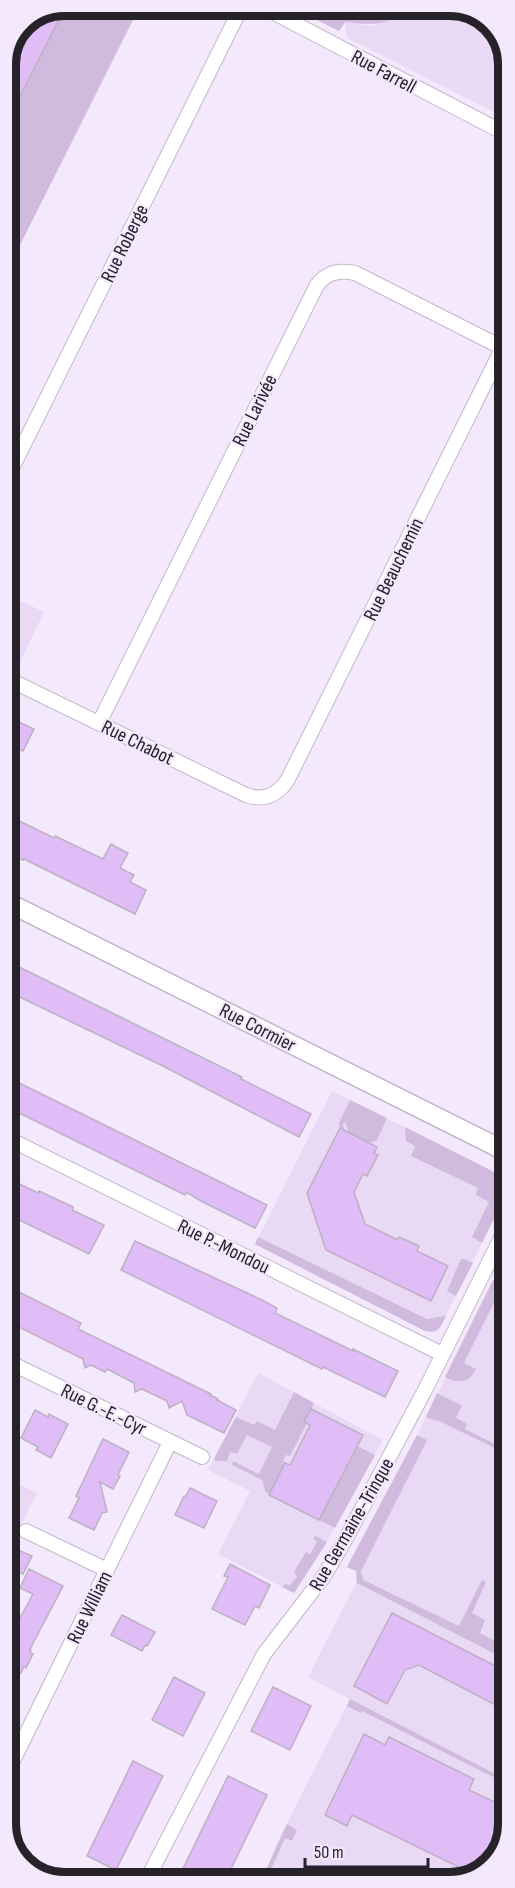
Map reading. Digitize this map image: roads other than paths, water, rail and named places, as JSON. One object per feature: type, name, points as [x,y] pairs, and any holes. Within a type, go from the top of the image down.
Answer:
[{"type":"street","name":"Rue Roberge","points":[[16,460],[237,16]]},
{"type":"street","name":"Rue Farrell","points":[[281,17],[498,130]]},
{"type":"street","name":"Rue Larivée","points":[[99,723],[321,279],[336,271],[355,273],[498,339]]},
{"type":"street","name":"Rue Beauchemin","points":[[270,796],[282,788],[287,781],[498,356]]},
{"type":"street","name":"Rue Chabot","points":[[16,683],[246,795],[255,798],[270,796]]},
{"type":"street","name":"Rue Cormier","points":[[16,907],[498,1148]]},
{"type":"street","name":"Rue P.-Mondou","points":[[16,1142],[442,1354]]},
{"type":"street","name":"Rue Germaine-Trinque","points":[[151,1871],[267,1649],[324,1576],[339,1551],[397,1443],[498,1244]]},
{"type":"street","name":"Rue G.-E.-Cyr","points":[[16,1365],[202,1457]]},
{"type":"street","name":"Rue William","points":[[16,1755],[170,1442]]},
{"type":"street","points":[[26,1531],[107,1570]]}]
